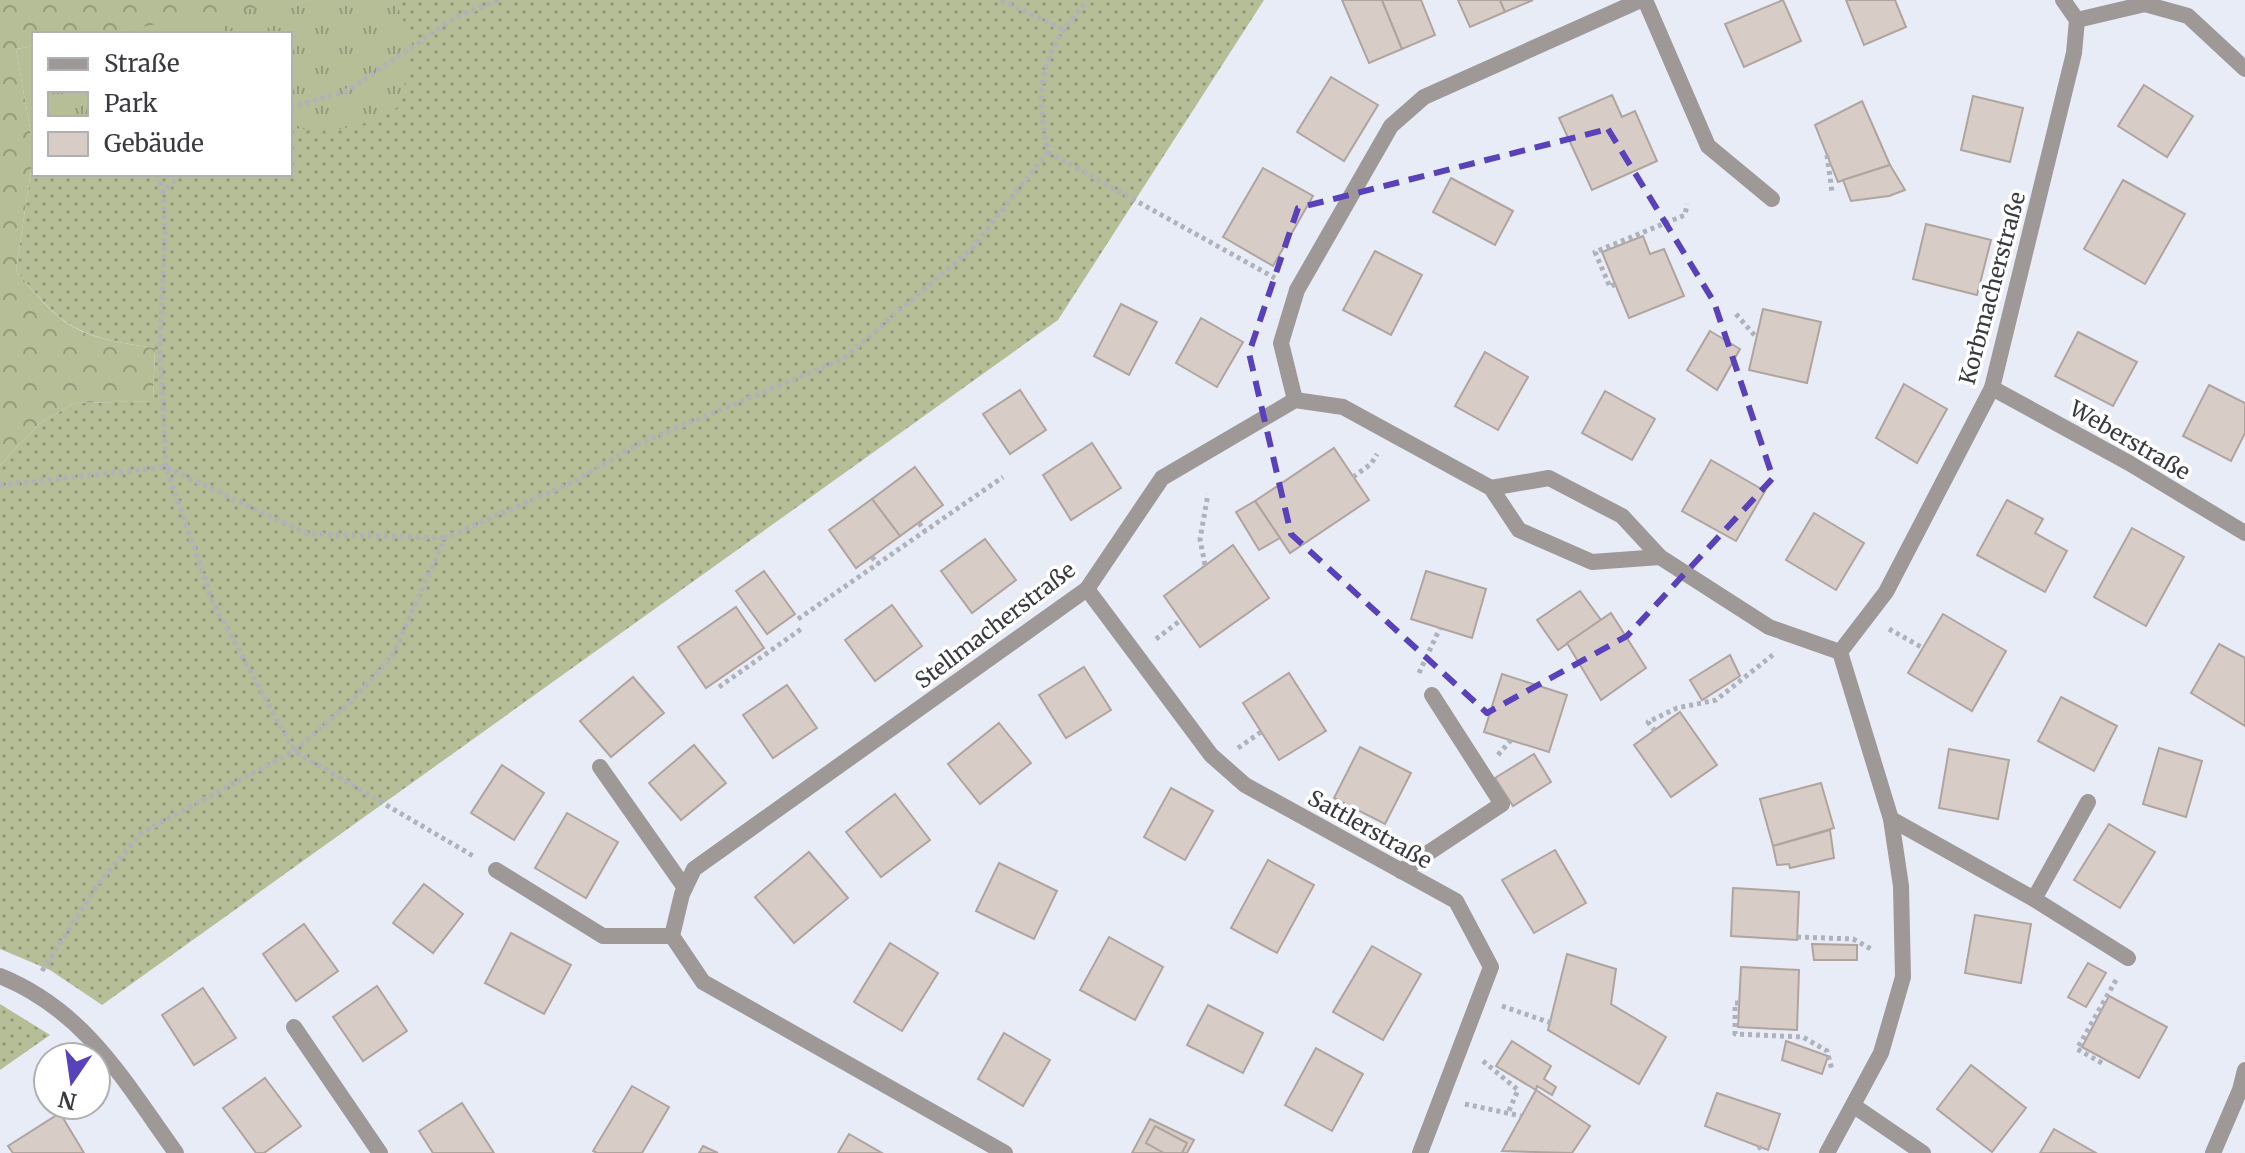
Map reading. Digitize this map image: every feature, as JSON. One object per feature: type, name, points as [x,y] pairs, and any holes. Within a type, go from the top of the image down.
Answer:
[{"type":"street","points":[[1660,557],[1592,562],[1519,530],[1491,488],[1343,407],[1295,400],[1281,343],[1297,290],[1391,126],[1424,97],[1643,0],[1708,146],[1772,199]]},
{"type":"street","points":[[2063,0],[2077,20],[2145,4],[2188,16],[2245,69]]},
{"type":"street","name":"Korbmacherstraße","points":[[1840,652],[1886,592],[1992,388],[2074,53],[2077,20]]},
{"type":"street","name":"Weberstraße","points":[[1992,388],[2129,463],[2245,533]]},
{"type":"street","name":"Stellmacherstraße","points":[[672,936],[685,888],[694,869],[1087,589],[1162,478],[1295,400]]},
{"type":"street","points":[[1491,488],[1549,478],[1622,516],[1660,557],[1769,627],[1840,652],[1891,819],[1901,886],[1903,977],[1881,1053],[1827,1153]]},
{"type":"street","name":"Sattlerstraße","points":[[1087,589],[1211,755],[1245,785],[1456,901],[1491,967],[1420,1153]]},
{"type":"street","points":[[1401,871],[1502,804],[1432,695]]},
{"type":"street","points":[[600,767],[685,888]]},
{"type":"street","points":[[2034,899],[2088,802]]},
{"type":"street","points":[[1891,819],[2034,899],[2128,958]]},
{"type":"street","points":[[496,870],[603,936],[672,936],[703,982],[1005,1153]]},
{"type":"street","points":[[0,976],[31,989],[93,1037],[176,1153]]},
{"type":"street","points":[[294,1027],[373,1151]]},
{"type":"street","points":[[2213,1153],[2240,1090],[2245,1070]]},
{"type":"street","points":[[1854,1106],[1923,1153]]},
{"type":"path","points":[[292,107],[349,90],[454,18],[498,0]]},
{"type":"path","points":[[1001,0],[1062,29]]},
{"type":"path","points":[[1088,0],[1062,29],[1044,70],[1039,112],[1048,152],[1297,290]]},
{"type":"path","points":[[0,485],[166,467],[308,534],[445,538],[573,482],[638,444],[843,359],[973,247],[1048,152]]},
{"type":"path","points":[[1827,155],[1825,159],[1832,192]]},
{"type":"path","points":[[159,176],[163,193],[165,234],[160,346],[166,467],[213,603],[294,751],[496,870]]},
{"type":"path","points":[[163,193],[179,176]]},
{"type":"path","points":[[1615,284],[1610,287],[1595,252],[1685,215],[1687,204]]},
{"type":"path","points":[[1736,314],[1757,338]]},
{"type":"path","points":[[798,619],[1003,477]]},
{"type":"path","points":[[1205,565],[1200,539],[1208,494]]},
{"type":"path","points":[[919,523],[925,531]]},
{"type":"path","points":[[31,989],[99,883],[141,833],[294,751],[351,702],[392,656],[445,538]]},
{"type":"path","points":[[872,557],[878,564]]},
{"type":"path","points":[[1867,617],[1923,648]]},
{"type":"path","points":[[719,687],[804,627]]},
{"type":"path","points":[[1419,674],[1440,628]]},
{"type":"path","points":[[1655,731],[1648,722],[1677,708],[1716,700],[1797,637]]},
{"type":"path","points":[[1797,937],[1853,939],[1873,950]]},
{"type":"path","points":[[2102,1063],[2077,1049],[2128,958]]},
{"type":"path","points":[[1479,998],[1551,1023]]},
{"type":"path","points":[[1739,1003],[1735,1003],[1735,1034],[1803,1037],[1827,1051],[1832,1070]]},
{"type":"path","points":[[1463,1041],[1518,1090],[1508,1113]]},
{"type":"path","points":[[1441,1099],[1521,1116]]},
{"type":"path","points":[[1759,1146],[1763,1153]]},
{"type":"highlighted area","points":[[1608,129],[1714,302],[1773,478],[1627,636],[1487,713],[1291,534],[1249,353],[1298,208]]},
{"type":"green space","points":[[0,0],[315,0],[114,32],[32,32],[32,46],[16,49],[32,140],[32,164],[16,270],[47,306],[75,328],[108,340],[155,348],[153,401],[74,403],[39,424],[0,465]]},
{"type":"green space","points":[[315,0],[1264,0],[1058,320],[102,1005],[50,970],[0,949],[0,465],[39,424],[74,403],[153,401],[155,348],[108,340],[75,327],[47,306],[16,270],[32,164],[32,176],[292,176],[292,32],[114,32]]},
{"type":"green space","points":[[315,0],[395,0],[412,42],[401,105],[375,119],[348,128],[305,130],[292,127],[292,32],[225,32],[221,13]]},
{"type":"green space","points":[[221,13],[225,32],[112,32]]},
{"type":"green space","points":[[32,46],[32,140],[16,49]]},
{"type":"green space","points":[[0,1004],[50,1035],[41,1041],[32,1041],[32,1048],[0,1070]]},
{"type":"building","points":[[1342,0],[1382,0],[1402,49],[1369,63]]},
{"type":"building","points":[[1382,0],[1421,0],[1435,35],[1402,49]]},
{"type":"building","points":[[1458,0],[1500,0],[1505,12],[1470,27]]},
{"type":"building","points":[[1500,0],[1533,0],[1505,12]]},
{"type":"building","points":[[1783,0],[1801,41],[1744,67],[1725,24]]},
{"type":"building","points":[[1846,0],[1895,0],[1906,27],[1864,45]]},
{"type":"building","points":[[1331,77],[1378,105],[1344,161],[1297,132]]},
{"type":"building","points":[[2144,85],[2193,116],[2167,157],[2118,126]]},
{"type":"building","points":[[1612,95],[1622,117],[1635,111],[1657,161],[1592,190],[1559,118]]},
{"type":"building","points":[[1973,96],[2023,108],[2010,162],[1961,150]]},
{"type":"building","points":[[1862,101],[1890,165],[1838,182],[1815,125]]},
{"type":"building","points":[[1890,165],[1905,190],[1889,196],[1851,201],[1843,180]]},
{"type":"building","points":[[1263,168],[1313,196],[1273,266],[1223,237]]},
{"type":"building","points":[[1451,178],[1513,211],[1495,245],[1433,212]]},
{"type":"building","points":[[2123,180],[2185,214],[2145,284],[2084,249]]},
{"type":"building","points":[[1926,224],[1991,240],[1977,295],[1913,279]]},
{"type":"building","points":[[1643,236],[1650,254],[1664,249],[1684,296],[1629,318],[1602,252]]},
{"type":"building","points":[[1375,251],[1422,275],[1391,335],[1343,310]]},
{"type":"building","points":[[1121,304],[1157,322],[1129,375],[1094,356]]},
{"type":"building","points":[[1763,309],[1821,322],[1807,383],[1749,370]]},
{"type":"building","points":[[1201,318],[1243,342],[1217,387],[1176,363]]},
{"type":"building","points":[[1710,331],[1740,349],[1717,390],[1687,370]]},
{"type":"building","points":[[2078,332],[2137,362],[2113,406],[2055,376]]},
{"type":"building","points":[[1485,352],[1528,377],[1498,430],[1455,406]]},
{"type":"building","points":[[1904,384],[1947,409],[1917,463],[1876,438]]},
{"type":"building","points":[[2209,385],[2245,403],[2245,433],[2231,461],[2183,436]]},
{"type":"building","points":[[1020,390],[1046,430],[1010,454],[983,414]]},
{"type":"building","points":[[1605,391],[1655,419],[1632,460],[1582,433]]},
{"type":"building","points":[[1092,443],[1121,488],[1071,520],[1043,475]]},
{"type":"building","points":[[1334,448],[1369,500],[1290,553],[1255,501]]},
{"type":"building","points":[[1711,460],[1765,491],[1736,541],[1682,511]]},
{"type":"building","points":[[915,467],[943,505],[900,536],[872,499]]},
{"type":"building","points":[[872,499],[900,536],[856,568],[829,530]]},
{"type":"building","points":[[2007,500],[2043,519],[2035,533],[2067,551],[2045,592],[1977,555]]},
{"type":"building","points":[[1255,501],[1280,538],[1259,550],[1236,512]]},
{"type":"building","points":[[1814,513],[1864,543],[1836,590],[1786,560]]},
{"type":"building","points":[[2132,528],[2184,557],[2146,626],[2094,597]]},
{"type":"building","points":[[985,539],[1016,580],[972,613],[941,571]]},
{"type":"building","points":[[1233,545],[1269,598],[1200,647],[1164,596]]},
{"type":"building","points":[[764,571],[795,614],[767,634],[736,591]]},
{"type":"building","points":[[1426,571],[1486,589],[1472,638],[1411,619]]},
{"type":"building","points":[[1580,591],[1601,620],[1558,650],[1537,620]]},
{"type":"building","points":[[892,605],[922,646],[875,681],[845,640]]},
{"type":"building","points":[[736,607],[764,648],[706,688],[678,647]]},
{"type":"building","points":[[1611,613],[1646,668],[1601,700],[1567,643]]},
{"type":"building","points":[[1943,614],[2006,651],[1972,711],[1908,673]]},
{"type":"building","points":[[2219,644],[2245,658],[2245,726],[2191,693]]},
{"type":"building","points":[[1730,655],[1740,676],[1702,700],[1690,680]]},
{"type":"building","points":[[1084,667],[1111,710],[1066,738],[1039,695]]},
{"type":"building","points":[[1289,673],[1326,731],[1279,760],[1243,703]]},
{"type":"building","points":[[1502,674],[1567,695],[1549,752],[1484,732]]},
{"type":"building","points":[[633,677],[664,713],[611,757],[580,721]]},
{"type":"building","points":[[787,685],[817,728],[773,758],[743,715]]},
{"type":"building","points":[[2061,697],[2117,726],[2094,771],[2038,741]]},
{"type":"building","points":[[1680,712],[1717,765],[1671,797],[1634,745]]},
{"type":"building","points":[[999,723],[1031,763],[980,804],[948,764]]},
{"type":"building","points":[[694,745],[726,783],[681,820],[649,783]]},
{"type":"building","points":[[1360,747],[1411,773],[1385,824],[1334,798]]},
{"type":"building","points":[[2159,748],[2202,761],[2186,817],[2143,804]]},
{"type":"building","points":[[1949,749],[2009,760],[1998,819],[1939,808]]},
{"type":"building","points":[[1534,754],[1551,782],[1513,806],[1495,778]]},
{"type":"building","points":[[502,765],[544,793],[514,840],[471,813]]},
{"type":"building","points":[[1821,783],[1834,828],[1773,846],[1760,799]]},
{"type":"building","points":[[1171,788],[1213,811],[1185,860],[1144,837]]},
{"type":"building","points":[[895,794],[930,840],[881,877],[846,832]]},
{"type":"building","points":[[567,813],[618,842],[586,898],[535,868]]},
{"type":"building","points":[[2109,824],[2155,852],[2120,908],[2074,880]]},
{"type":"building","points":[[1830,830],[1834,858],[1790,868],[1789,864],[1777,865],[1773,846]]},
{"type":"building","points":[[1555,850],[1586,903],[1534,933],[1502,880]]},
{"type":"building","points":[[809,852],[848,898],[794,943],[755,897]]},
{"type":"building","points":[[1268,860],[1314,885],[1277,953],[1231,928]]},
{"type":"building","points":[[999,863],[1057,891],[1034,939],[976,911]]},
{"type":"building","points":[[424,884],[463,914],[433,953],[393,923]]},
{"type":"building","points":[[1733,888],[1799,892],[1797,940],[1731,936]]},
{"type":"building","points":[[1975,915],[2031,924],[2021,983],[1965,973]]},
{"type":"building","points":[[304,924],[338,971],[296,1001],[263,954]]},
{"type":"building","points":[[511,933],[571,965],[544,1014],[485,983]]},
{"type":"building","points":[[1109,937],[1163,967],[1135,1020],[1080,990]]},
{"type":"building","points":[[890,943],[938,973],[902,1031],[854,1002]]},
{"type":"building","points":[[1812,944],[1857,945],[1857,960],[1814,960]]},
{"type":"building","points":[[1372,946],[1421,974],[1383,1040],[1333,1012]]},
{"type":"building","points":[[1567,954],[1616,969],[1611,1004],[1666,1037],[1639,1084],[1548,1030]]},
{"type":"building","points":[[2088,963],[2106,973],[2086,1007],[2068,997]]},
{"type":"building","points":[[1741,967],[1799,970],[1797,1030],[1738,1027]]},
{"type":"building","points":[[377,986],[407,1031],[363,1061],[333,1017]]},
{"type":"building","points":[[203,988],[236,1038],[194,1065],[162,1015]]},
{"type":"building","points":[[2109,996],[2167,1027],[2139,1078],[2082,1047]]},
{"type":"building","points":[[1208,1005],[1263,1033],[1243,1073],[1187,1045]]},
{"type":"building","points":[[1004,1033],[1050,1060],[1023,1106],[978,1079]]},
{"type":"building","points":[[1512,1041],[1551,1066],[1544,1079],[1556,1087],[1552,1095],[1537,1086],[1536,1090],[1496,1066]]},
{"type":"building","points":[[1786,1041],[1828,1056],[1822,1074],[1782,1060]]},
{"type":"building","points":[[1316,1048],[1363,1074],[1332,1131],[1285,1105]]},
{"type":"building","points":[[1971,1065],[2026,1108],[1992,1152],[1937,1109]]},
{"type":"building","points":[[265,1078],[301,1126],[264,1153],[256,1153],[223,1108]]},
{"type":"building","points":[[632,1086],[669,1107],[642,1153],[593,1151]]},
{"type":"building","points":[[1536,1090],[1590,1126],[1572,1153],[1502,1151]]},
{"type":"building","points":[[1717,1093],[1780,1114],[1768,1150],[1705,1126]]},
{"type":"building","points":[[462,1103],[494,1153],[433,1153],[419,1131]]},
{"type":"building","points":[[1150,1119],[1194,1140],[1187,1153],[1132,1153]]},
{"type":"building","points":[[47,1121],[65,1121],[84,1153],[13,1153],[8,1146]]},
{"type":"building","points":[[1155,1126],[1187,1143],[1182,1153],[1164,1153],[1146,1143]]},
{"type":"building","points":[[2054,1129],[2096,1153],[2040,1153]]},
{"type":"building","points":[[849,1134],[882,1153],[838,1153]]},
{"type":"building","points":[[703,1146],[718,1153],[699,1153]]}]
